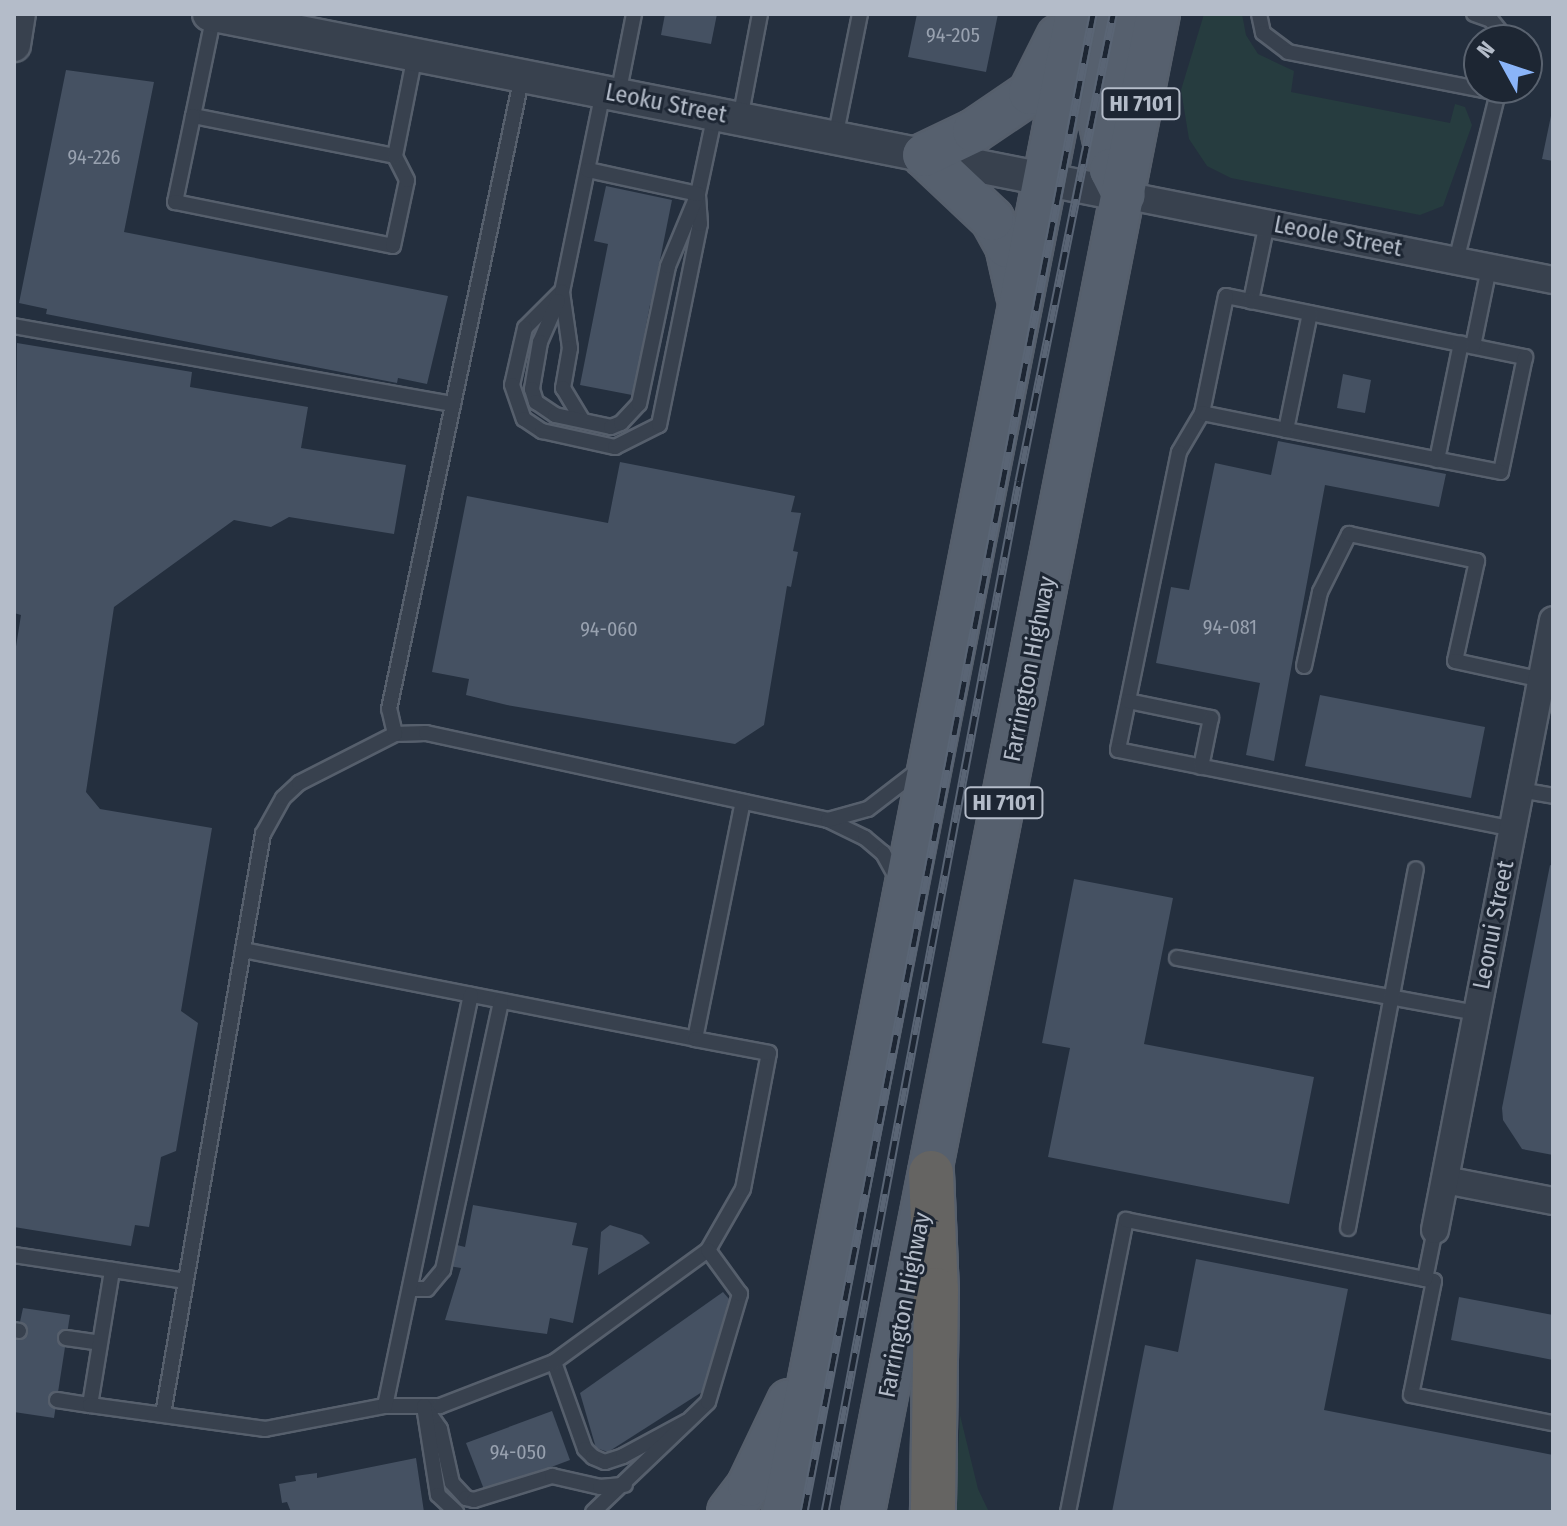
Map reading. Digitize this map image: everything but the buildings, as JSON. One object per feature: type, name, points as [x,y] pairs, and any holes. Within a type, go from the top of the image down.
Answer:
[{"type":"highway","points":[[931,1173],[936,1290],[933,1512]]},
{"type":"main road","points":[[1021,310],[1007,246],[992,219],[924,155],[974,131],[1030,93],[1070,14]]},
{"type":"main road","points":[[784,1512],[1077,14]]},
{"type":"main road","points":[[1118,14],[1100,120],[1111,170],[1124,195]]},
{"type":"main road","name":"Farrington Highway","points":[[863,1512],[1158,14]]},
{"type":"main road","points":[[729,1512],[780,1424],[824,1306]]},
{"type":"street","points":[[14,45],[19,14]]},
{"type":"street","name":"Leoku Street","points":[[212,14],[316,24],[415,55],[1124,195]]},
{"type":"street","name":"Leoole Street","points":[[1124,195],[1553,280]]},
{"type":"street","name":"Leonui Street","points":[[1435,1230],[1553,620]]},
{"type":"street","points":[[1445,1180],[1553,1201]]},
{"type":"lane","points":[[212,14],[175,202],[393,246],[407,180],[395,156],[415,55]]},
{"type":"lane","points":[[634,14],[588,170],[562,291],[540,342],[532,389],[547,410],[611,427],[631,417],[639,404],[668,266],[728,117],[760,14]]},
{"type":"lane","points":[[835,138],[860,14]]},
{"type":"lane","points":[[1259,14],[1263,33],[1288,52],[1463,84]]},
{"type":"lane","points":[[1474,14],[1494,24]]},
{"type":"lane","points":[[395,734],[389,709],[522,76]]},
{"type":"lane","points":[[1456,261],[1495,104]]},
{"type":"lane","points":[[193,116],[395,156]]},
{"type":"lane","points":[[588,170],[698,194]]},
{"type":"lane","points":[[562,291],[525,328],[512,385],[524,419],[542,431],[615,447],[659,425],[700,224],[698,194]]},
{"type":"lane","points":[[1251,301],[1267,223]]},
{"type":"lane","points":[[1437,460],[1489,268]]},
{"type":"lane","points":[[562,291],[570,348],[563,388],[573,413],[583,421]]},
{"type":"lane","points":[[1202,413],[1501,472],[1525,357],[1226,296],[1202,413],[1179,452],[1118,750],[1513,829]]},
{"type":"lane","points":[[1286,430],[1310,313]]},
{"type":"lane","points":[[14,326],[453,404]]},
{"type":"lane","points":[[1304,666],[1320,592],[1349,534],[1477,561],[1455,661],[1542,680]]},
{"type":"lane","points":[[1128,701],[1211,718],[1201,767]]},
{"type":"lane","points":[[163,1414],[263,834],[283,798],[299,783],[395,734],[426,733],[828,820],[883,853],[905,893]]},
{"type":"lane","points":[[828,820],[878,803],[932,758]]},
{"type":"lane","points":[[1520,790],[1553,796]]},
{"type":"lane","points":[[695,1039],[743,802]]},
{"type":"lane","points":[[1348,1228],[1416,869]]},
{"type":"lane","points":[[57,1400],[265,1429],[385,1406],[440,1406],[554,1362],[708,1250],[743,1189],[769,1053],[243,950]]},
{"type":"lane","points":[[1177,958],[1477,1013]]},
{"type":"lane","points":[[385,1406],[471,995]]},
{"type":"lane","points":[[410,1289],[427,1289],[443,1270],[501,1001]]},
{"type":"lane","points":[[1068,1512],[1126,1220],[1434,1281],[1411,1395],[1553,1423]]},
{"type":"lane","points":[[1425,1279],[1435,1230]]},
{"type":"lane","points":[[593,1512],[625,1485],[708,1402],[740,1294],[708,1250]]},
{"type":"lane","points":[[14,1255],[186,1281]]},
{"type":"lane","points":[[90,1405],[112,1270]]},
{"type":"lane","points":[[66,1338],[100,1343]]},
{"type":"lane","points":[[554,1362],[585,1449],[605,1462],[693,1419]]},
{"type":"lane","points":[[424,1406],[440,1429],[452,1483],[466,1498],[474,1500],[552,1476],[600,1487],[625,1485]]},
{"type":"lane","points":[[424,1406],[438,1495],[456,1512]]},
{"type":"green space","points":[[1204,14],[1242,14],[1246,35],[1258,54],[1294,71],[1291,92],[1450,123],[1455,104],[1465,107],[1472,125],[1443,206],[1420,215],[1231,178],[1207,166],[1189,139],[1181,90]]},
{"type":"green space","points":[[960,1415],[978,1489],[989,1512],[955,1512]]},
{"type":"railway","points":[[804,1512],[1093,14]]},
{"type":"railway","points":[[825,1512],[1019,481],[1113,14]]}]
